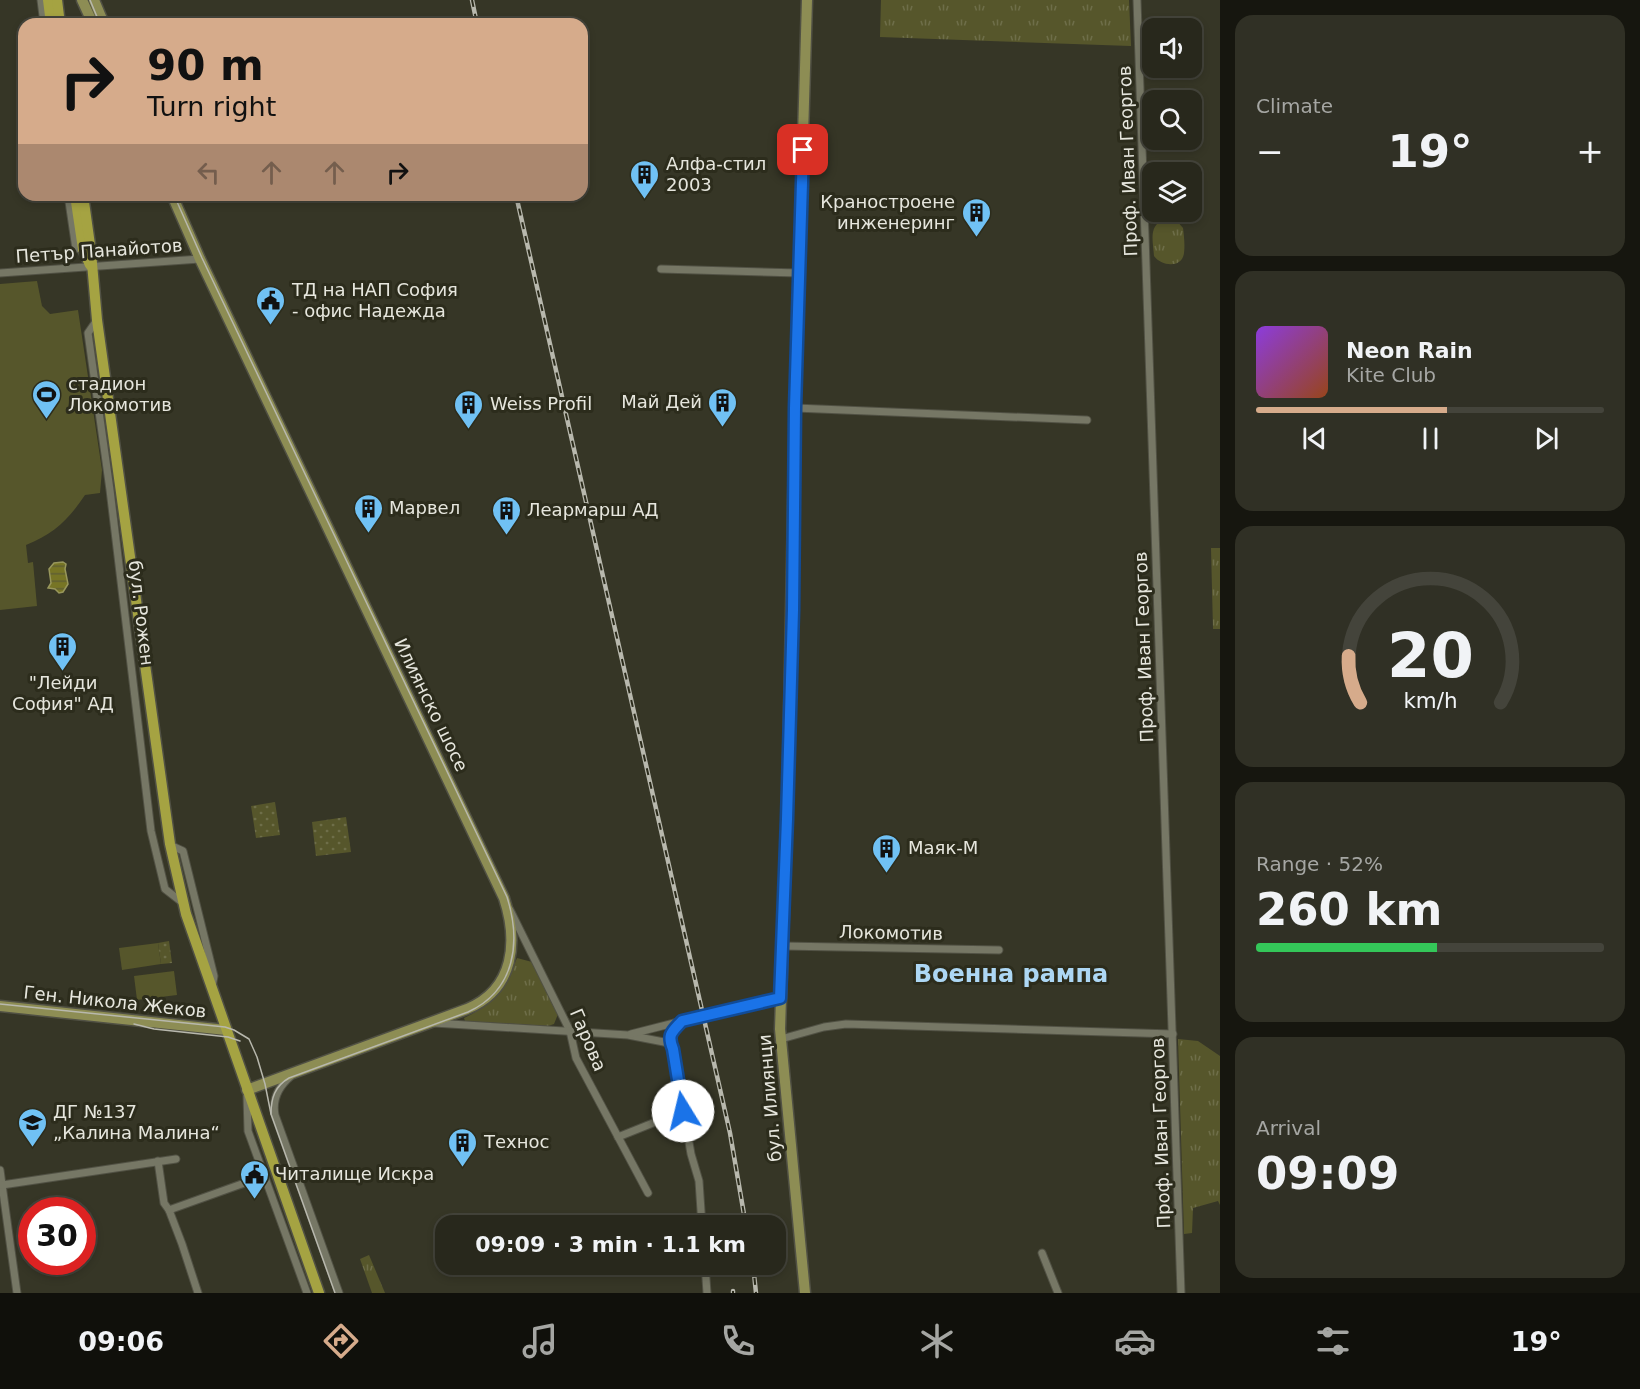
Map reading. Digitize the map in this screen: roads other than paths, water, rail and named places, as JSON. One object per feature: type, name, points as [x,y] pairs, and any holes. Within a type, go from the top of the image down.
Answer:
[{"type":"main road","points":[[48,0],[50,18]]},
{"type":"main road","points":[[57,0],[59,18]]},
{"type":"main road","name":"бул. Рожен","points":[[76,201],[83,249],[91,267]]},
{"type":"main road","name":"бул. Рожен","points":[[84,201],[97,320],[170,844],[183,904],[319,1293]]},
{"type":"street","points":[[41,0],[43,18]]},
{"type":"street","points":[[82,0],[90,18]]},
{"type":"street","points":[[94,0],[102,18]]},
{"type":"street","name":"бул. Илиянци","points":[[805,1293],[781,1039],[780,998],[793,610],[795,408],[807,0]]},
{"type":"street","name":"Проф. Иван Георгов","points":[[1137,0],[1181,1293]]},
{"type":"street","points":[[69,201],[76,249]]},
{"type":"street","name":"Илиянско шосе","points":[[175,201],[200,259],[504,898],[513,936],[511,954],[502,978],[480,1003],[247,1090]]},
{"type":"street","name":"Петър Панайотов","points":[[0,273],[200,259]]},
{"type":"street","points":[[661,269],[799,273]]},
{"type":"street","name":"бул. Рожен","points":[[97,320],[88,333],[110,490],[151,831],[165,889],[183,904]]},
{"type":"street","points":[[795,408],[1087,420]]},
{"type":"street","name":"бул. Рожен","points":[[170,844],[183,851],[212,966],[214,976],[212,989]]},
{"type":"street","name":"Гарова","points":[[504,898],[570,1031],[576,1058],[648,1193]]},
{"type":"street","name":"Локомотив","points":[[783,946],[999,951]]},
{"type":"street","points":[[628,1035],[780,998]]},
{"type":"street","name":"Ген. Никола Жеков","points":[[0,1006],[226,1030]]},
{"type":"street","points":[[682,1021],[672,1033],[671,1046],[691,1154],[699,1181],[701,1215]]},
{"type":"street","points":[[430,1023],[628,1035],[671,1046]]},
{"type":"street","points":[[781,1039],[824,1027],[846,1024],[1173,1034]]},
{"type":"street","points":[[299,1071],[289,1078],[278,1091],[274,1109],[339,1293]]},
{"type":"street","name":"бул. Рожен","points":[[247,1090],[246,1123],[306,1293]]},
{"type":"street","points":[[618,1137],[683,1111]]},
{"type":"street","points":[[2,1185],[176,1159]]},
{"type":"street","points":[[158,1161],[164,1203],[169,1210],[198,1293]]},
{"type":"street","points":[[0,1170],[17,1293]]},
{"type":"street","points":[[169,1210],[264,1176]]},
{"type":"street","points":[[1042,1253],[1058,1293]]},
{"type":"street","points":[[706,1275],[708,1293]]},
{"type":"tram line","points":[[90,0],[98,18]]},
{"type":"tram line","points":[[177,201],[507,897],[514,930],[511,963],[505,978],[484,1003],[468,1012],[289,1078],[280,1085],[275,1093],[271,1114]]},
{"type":"tram line","points":[[0,1004],[225,1027],[249,1039],[265,1084],[271,1114],[335,1293]]},
{"type":"tram line","points":[[134,1024],[154,1029],[228,1037],[240,1041]]},
{"type":"railway","points":[[472,0],[476,18]]},
{"type":"railway","points":[[517,201],[730,1133],[744,1215]]},
{"type":"railway","points":[[754,1275],[756,1293]]},
{"type":"place","name":"Алфа-стил 2003","points":[[645,200]]},
{"type":"place","name":"Краностроене инженеринг","points":[[976,238]]},
{"type":"place","name":"ТД на НАП София - офис Надежда","points":[[271,326]]},
{"type":"place","name":"стадион Локомотив","points":[[47,420]]},
{"type":"place","name":"Май Дей","points":[[723,428]]},
{"type":"place","name":"Weiss Profil","points":[[469,430]]},
{"type":"place","name":"Марвел","points":[[368,534]]},
{"type":"place","name":"Леармарш АД","points":[[506,536]]},
{"type":"place","name":"\"Лейди София\" АД","points":[[63,672]]},
{"type":"place","name":"Маяк-М","points":[[887,874]]},
{"type":"place","name":"ДГ №137 „Калина Малина“","points":[[32,1148]]},
{"type":"place","name":"Технос","points":[[463,1168]]},
{"type":"place","name":"Читалище Искра","points":[[254,1200]]},
{"type":"district","name":"Военна рампа","points":[[1011,974]]}]
